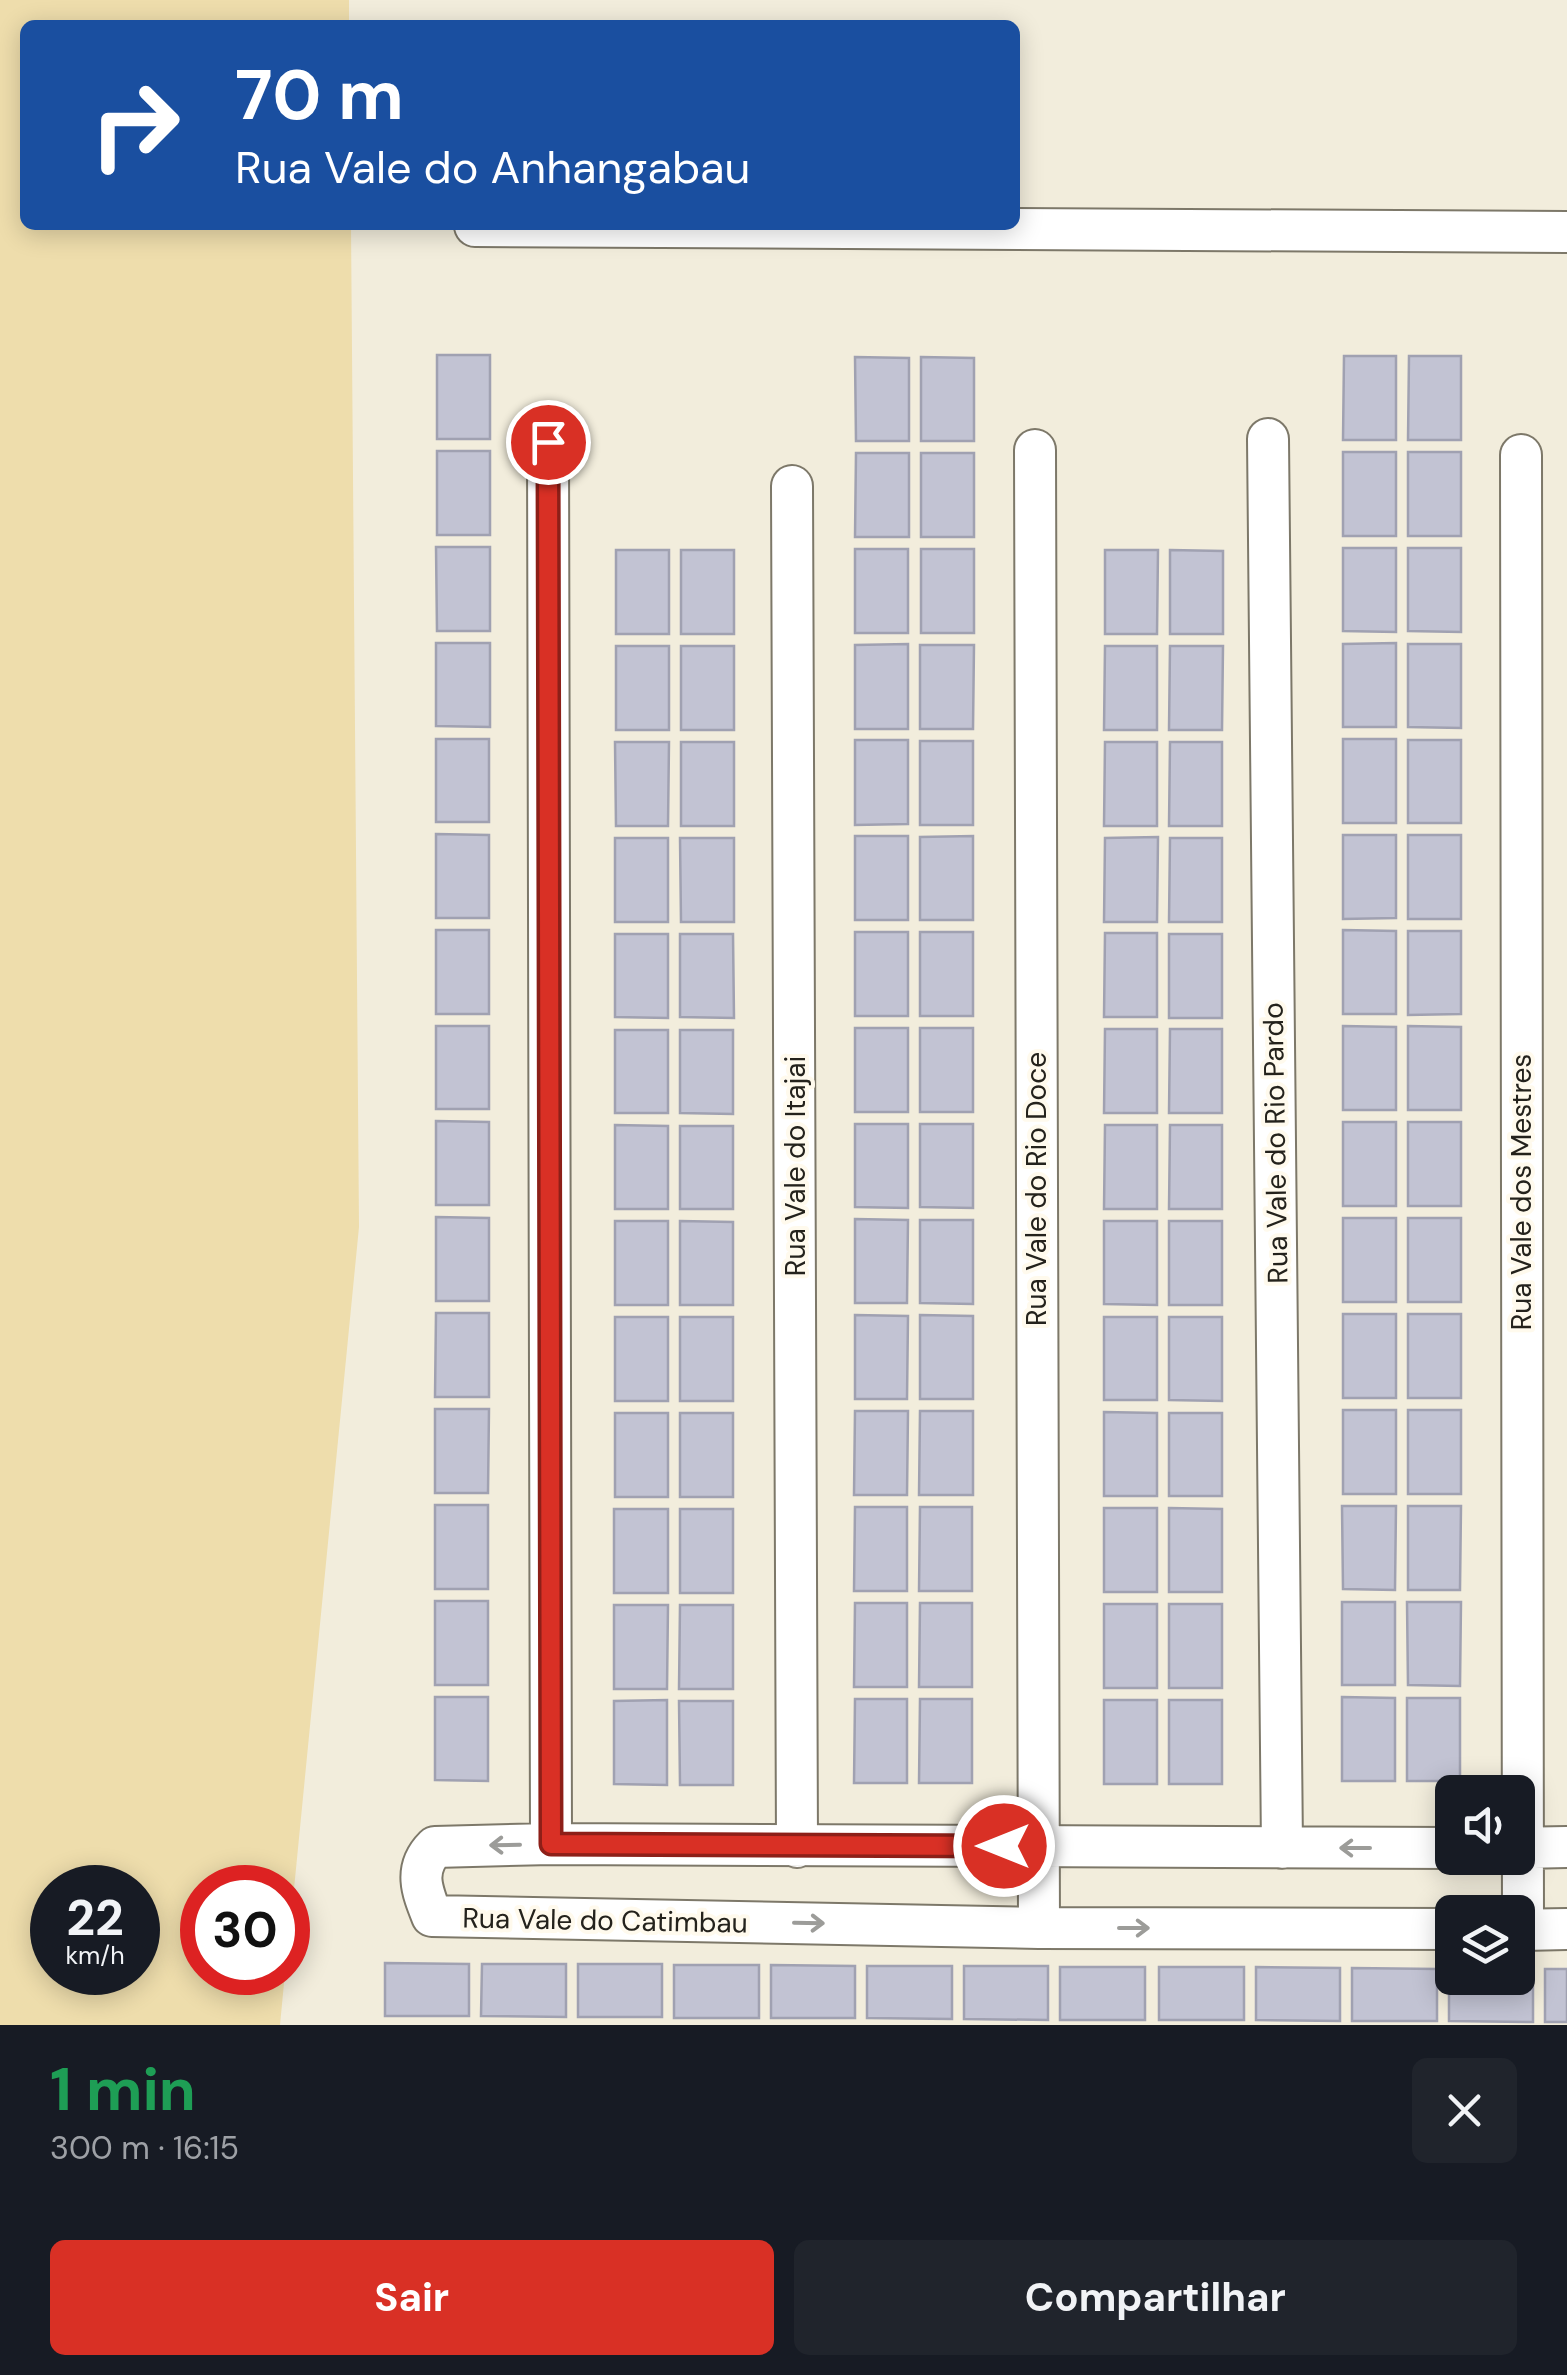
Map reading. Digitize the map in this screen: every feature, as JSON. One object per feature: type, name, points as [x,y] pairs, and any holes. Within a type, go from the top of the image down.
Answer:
[{"type":"street","points":[[1020,229],[1567,232]]},
{"type":"street","name":"Rua Vale do Rio Pardo","points":[[1268,439],[1282,1848]]},
{"type":"street","points":[[548,442],[551,1844]]},
{"type":"street","name":"Rua Vale do Rio Doce","points":[[1035,450],[1039,1928]]},
{"type":"street","name":"Rua Vale dos Mestres","points":[[1519,1775],[1521,455]]},
{"type":"street","name":"Rua Vale do Itajai","points":[[792,486],[798,1847]]},
{"type":"street","name":"Rua Vale do Catimbau","points":[[1435,1848],[435,1846],[426,1856],[419,1883],[432,1916],[1039,1928],[1435,1930]]},
{"type":"street","points":[[1535,1848],[1567,1847]]},
{"type":"street","points":[[1535,1930],[1567,1930]]},
{"type":"shaded area","points":[[0,0],[349,0],[349,20],[20,20],[20,230],[351,230],[359,1227],[296,1865],[180,1865],[180,1995],[283,1995],[280,2025],[0,2025]]},
{"type":"building","points":[[437,355],[490,355],[490,439],[437,439]]},
{"type":"building","points":[[1344,356],[1396,356],[1396,440],[1343,440]]},
{"type":"building","points":[[1409,356],[1461,356],[1461,440],[1408,440]]},
{"type":"building","points":[[855,357],[909,358],[909,441],[856,441]]},
{"type":"building","points":[[921,357],[974,358],[974,441],[921,441]]},
{"type":"building","points":[[437,451],[490,451],[490,535],[437,535]]},
{"type":"building","points":[[1343,452],[1396,452],[1396,536],[1343,536]]},
{"type":"building","points":[[1408,452],[1461,452],[1461,536],[1408,536]]},
{"type":"building","points":[[856,453],[909,453],[909,537],[855,537]]},
{"type":"building","points":[[921,453],[974,453],[974,537],[921,537]]},
{"type":"building","points":[[436,547],[490,547],[490,631],[437,631]]},
{"type":"building","points":[[1343,548],[1396,548],[1396,632],[1343,631]]},
{"type":"building","points":[[1408,548],[1461,548],[1461,632],[1408,631]]},
{"type":"building","points":[[855,549],[908,549],[908,633],[855,633]]},
{"type":"building","points":[[921,549],[974,549],[974,633],[921,633]]},
{"type":"building","points":[[616,550],[669,550],[669,634],[616,634]]},
{"type":"building","points":[[681,550],[734,550],[734,634],[681,634]]},
{"type":"building","points":[[1105,550],[1158,550],[1157,634],[1105,634]]},
{"type":"building","points":[[1170,550],[1223,551],[1223,634],[1170,634]]},
{"type":"building","points":[[436,643],[490,643],[490,727],[436,726]]},
{"type":"building","points":[[1396,643],[1396,727],[1343,727],[1343,644]]},
{"type":"building","points":[[908,644],[908,729],[855,729],[855,645]]},
{"type":"building","points":[[1408,644],[1461,644],[1461,728],[1408,727]]},
{"type":"building","points":[[920,645],[974,645],[973,729],[920,729]]},
{"type":"building","points":[[616,646],[669,646],[669,730],[616,730]]},
{"type":"building","points":[[681,646],[734,646],[734,730],[681,730]]},
{"type":"building","points":[[1105,646],[1157,646],[1157,730],[1104,730]]},
{"type":"building","points":[[1170,646],[1223,646],[1222,730],[1169,730]]},
{"type":"building","points":[[436,739],[489,739],[489,822],[436,822]]},
{"type":"building","points":[[1343,739],[1396,739],[1396,823],[1343,823]]},
{"type":"building","points":[[855,740],[908,740],[908,824],[855,825]]},
{"type":"building","points":[[1408,740],[1461,740],[1461,823],[1408,823]]},
{"type":"building","points":[[920,741],[973,741],[973,825],[920,825]]},
{"type":"building","points":[[615,742],[669,742],[668,826],[616,826]]},
{"type":"building","points":[[681,742],[734,742],[734,826],[681,826]]},
{"type":"building","points":[[1105,742],[1157,742],[1157,826],[1104,826]]},
{"type":"building","points":[[1170,742],[1222,742],[1222,826],[1169,826]]},
{"type":"building","points":[[436,834],[489,835],[489,918],[436,918]]},
{"type":"building","points":[[1343,835],[1396,835],[1396,918],[1343,919]]},
{"type":"building","points":[[1408,835],[1461,835],[1461,919],[1408,919]]},
{"type":"building","points":[[855,836],[908,836],[908,920],[855,920]]},
{"type":"building","points":[[973,836],[973,920],[920,920],[920,837]]},
{"type":"building","points":[[1158,837],[1157,922],[1104,922],[1105,838]]},
{"type":"building","points":[[615,838],[668,838],[668,922],[615,922]]},
{"type":"building","points":[[680,838],[734,838],[734,922],[681,922]]},
{"type":"building","points":[[1170,838],[1222,838],[1222,922],[1169,922]]},
{"type":"building","points":[[436,930],[489,930],[489,1014],[436,1014]]},
{"type":"building","points":[[1343,930],[1396,931],[1396,1014],[1343,1014]]},
{"type":"building","points":[[1408,931],[1461,931],[1461,1014],[1408,1015]]},
{"type":"building","points":[[855,932],[908,932],[908,1016],[855,1016]]},
{"type":"building","points":[[920,932],[973,932],[973,1016],[920,1016]]},
{"type":"building","points":[[1105,933],[1157,933],[1157,1017],[1104,1017]]},
{"type":"building","points":[[615,934],[668,934],[668,1018],[615,1017]]},
{"type":"building","points":[[680,934],[733,934],[734,1018],[680,1017]]},
{"type":"building","points":[[1169,934],[1222,934],[1222,1018],[1169,1018]]},
{"type":"building","points":[[436,1026],[489,1026],[489,1109],[436,1109]]},
{"type":"building","points":[[1343,1026],[1396,1027],[1396,1110],[1343,1110]]},
{"type":"building","points":[[1408,1026],[1461,1027],[1461,1110],[1408,1110]]},
{"type":"building","points":[[855,1028],[908,1028],[908,1112],[855,1112]]},
{"type":"building","points":[[920,1028],[973,1028],[973,1112],[920,1112]]},
{"type":"building","points":[[1105,1029],[1157,1029],[1157,1113],[1104,1113]]},
{"type":"building","points":[[1170,1029],[1222,1029],[1222,1113],[1169,1113]]},
{"type":"building","points":[[615,1030],[668,1030],[668,1113],[615,1113]]},
{"type":"building","points":[[680,1030],[733,1030],[733,1114],[680,1113]]},
{"type":"building","points":[[436,1121],[489,1122],[489,1205],[436,1205]]},
{"type":"building","points":[[1343,1122],[1396,1122],[1396,1206],[1343,1206]]},
{"type":"building","points":[[1408,1122],[1461,1122],[1461,1206],[1408,1206]]},
{"type":"building","points":[[855,1124],[908,1124],[908,1208],[855,1207]]},
{"type":"building","points":[[920,1124],[973,1124],[973,1208],[920,1207]]},
{"type":"building","points":[[615,1125],[668,1126],[668,1209],[615,1209]]},
{"type":"building","points":[[1105,1125],[1157,1125],[1157,1209],[1104,1209]]},
{"type":"building","points":[[1170,1125],[1222,1125],[1222,1209],[1169,1209]]},
{"type":"building","points":[[680,1126],[733,1126],[733,1209],[680,1209]]},
{"type":"building","points":[[436,1217],[489,1218],[489,1301],[436,1301]]},
{"type":"building","points":[[1343,1218],[1396,1218],[1396,1302],[1343,1302]]},
{"type":"building","points":[[1408,1218],[1461,1218],[1461,1302],[1408,1302]]},
{"type":"building","points":[[855,1219],[908,1220],[907,1303],[855,1303]]},
{"type":"building","points":[[920,1220],[973,1220],[973,1304],[920,1303]]},
{"type":"building","points":[[615,1221],[668,1221],[668,1305],[615,1305]]},
{"type":"building","points":[[680,1221],[733,1222],[733,1305],[680,1305]]},
{"type":"building","points":[[1104,1221],[1157,1221],[1157,1305],[1104,1304]]},
{"type":"building","points":[[1169,1221],[1222,1221],[1222,1305],[1169,1305]]},
{"type":"building","points":[[436,1313],[489,1313],[489,1397],[435,1397]]},
{"type":"building","points":[[1343,1314],[1396,1314],[1396,1398],[1343,1398]]},
{"type":"building","points":[[1408,1314],[1461,1314],[1461,1398],[1408,1398]]},
{"type":"building","points":[[855,1315],[908,1316],[907,1399],[855,1399]]},
{"type":"building","points":[[920,1315],[973,1316],[973,1399],[920,1399]]},
{"type":"building","points":[[615,1317],[668,1317],[668,1401],[615,1401]]},
{"type":"building","points":[[680,1317],[733,1317],[733,1401],[680,1401]]},
{"type":"building","points":[[1104,1317],[1157,1317],[1157,1400],[1104,1400]]},
{"type":"building","points":[[1169,1317],[1222,1317],[1222,1401],[1169,1400]]},
{"type":"building","points":[[435,1409],[489,1409],[488,1493],[435,1493]]},
{"type":"building","points":[[1343,1410],[1396,1410],[1396,1494],[1343,1494]]},
{"type":"building","points":[[1408,1410],[1461,1410],[1461,1494],[1408,1494]]},
{"type":"building","points":[[855,1411],[908,1411],[907,1495],[854,1495]]},
{"type":"building","points":[[920,1411],[973,1411],[973,1495],[919,1495]]},
{"type":"building","points":[[1104,1412],[1157,1413],[1157,1496],[1104,1496]]},
{"type":"building","points":[[615,1413],[668,1413],[668,1497],[615,1497]]},
{"type":"building","points":[[680,1413],[733,1413],[733,1497],[680,1497]]},
{"type":"building","points":[[1169,1413],[1222,1413],[1222,1496],[1169,1496]]},
{"type":"building","points":[[435,1505],[488,1505],[488,1589],[435,1589]]},
{"type":"building","points":[[1342,1506],[1396,1506],[1395,1590],[1343,1589]]},
{"type":"building","points":[[1408,1506],[1461,1506],[1460,1590],[1408,1590]]},
{"type":"building","points":[[855,1507],[907,1507],[907,1591],[854,1591]]},
{"type":"building","points":[[920,1507],[972,1507],[972,1591],[919,1591]]},
{"type":"building","points":[[1104,1508],[1157,1508],[1157,1592],[1104,1592]]},
{"type":"building","points":[[1169,1508],[1222,1509],[1222,1592],[1169,1592]]},
{"type":"building","points":[[614,1509],[668,1509],[668,1593],[614,1593]]},
{"type":"building","points":[[680,1509],[733,1509],[733,1593],[680,1593]]},
{"type":"building","points":[[435,1601],[488,1601],[488,1685],[435,1685]]},
{"type":"building","points":[[1342,1602],[1395,1602],[1395,1685],[1342,1685]]},
{"type":"building","points":[[1407,1602],[1461,1602],[1460,1686],[1408,1685]]},
{"type":"building","points":[[855,1603],[907,1603],[907,1687],[854,1687]]},
{"type":"building","points":[[920,1603],[972,1603],[972,1687],[919,1687]]},
{"type":"building","points":[[1104,1604],[1157,1604],[1157,1688],[1104,1688]]},
{"type":"building","points":[[1169,1604],[1222,1604],[1222,1688],[1169,1688]]},
{"type":"building","points":[[614,1605],[668,1605],[667,1689],[614,1689]]},
{"type":"building","points":[[680,1605],[733,1605],[733,1689],[679,1689]]},
{"type":"building","points":[[435,1697],[488,1697],[488,1781],[435,1780]]},
{"type":"building","points":[[1342,1697],[1395,1698],[1395,1781],[1342,1781]]},
{"type":"building","points":[[1407,1698],[1460,1698],[1460,1775],[1435,1775],[1435,1781],[1407,1781]]},
{"type":"building","points":[[855,1699],[907,1699],[907,1783],[854,1783]]},
{"type":"building","points":[[920,1699],[972,1699],[972,1783],[919,1783]]},
{"type":"building","points":[[667,1700],[667,1785],[614,1784],[614,1701]]},
{"type":"building","points":[[1104,1700],[1157,1700],[1157,1784],[1104,1784]]},
{"type":"building","points":[[1169,1700],[1222,1700],[1222,1784],[1169,1784]]},
{"type":"building","points":[[679,1701],[733,1701],[733,1785],[680,1785]]},
{"type":"building","points":[[385,1963],[469,1964],[469,2016],[385,2016]]},
{"type":"building","points":[[482,1964],[566,1964],[566,2017],[481,2016]]},
{"type":"building","points":[[578,1964],[662,1964],[662,2017],[578,2017]]},
{"type":"building","points":[[674,1965],[759,1965],[759,2018],[674,2018]]},
{"type":"building","points":[[771,1965],[855,1966],[855,2018],[771,2018]]},
{"type":"building","points":[[867,1966],[952,1966],[952,2019],[867,2018]]},
{"type":"building","points":[[964,1966],[1048,1966],[1048,2020],[964,2019]]},
{"type":"building","points":[[1060,1967],[1145,1967],[1145,2020],[1060,2020]]},
{"type":"building","points":[[1159,1967],[1244,1967],[1244,2020],[1159,2020]]},
{"type":"building","points":[[1256,1967],[1340,1968],[1340,2021],[1256,2020]]},
{"type":"building","points":[[1352,1968],[1435,1969],[1437,2021],[1352,2021]]},
{"type":"building","points":[[1545,1969],[1567,1969],[1567,2022],[1545,2022]]},
{"type":"building","points":[[1449,1995],[1533,1995],[1533,2022],[1449,2021]]},
{"type":"route","points":[[548,442],[551,1844],[1004,1846]]}]
